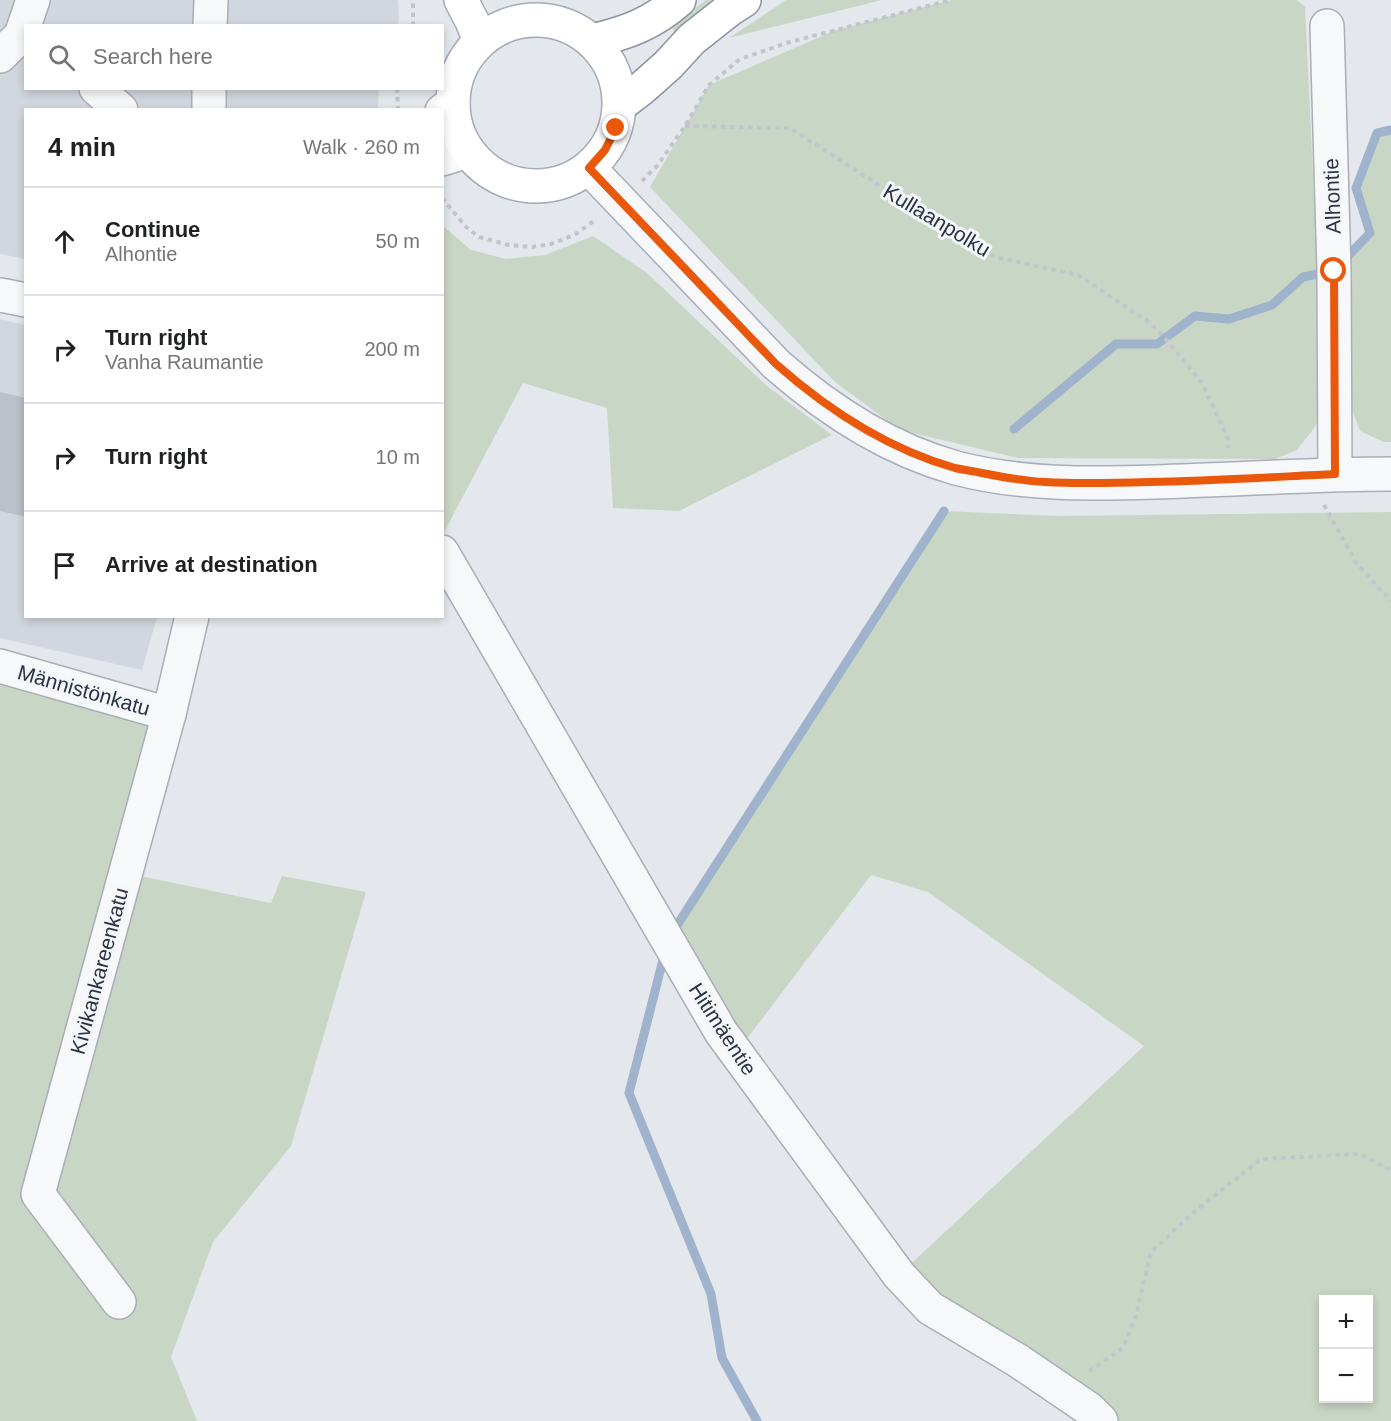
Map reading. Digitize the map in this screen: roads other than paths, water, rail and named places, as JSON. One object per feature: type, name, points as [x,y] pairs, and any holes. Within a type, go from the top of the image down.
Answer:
[{"type":"main road","points":[[460,0],[472,21],[480,42]]},
{"type":"main road","points":[[528,0],[554,21],[575,29],[592,41],[608,59],[617,81],[620,105],[616,128],[605,150],[589,168],[566,181],[538,186],[511,183],[455,155],[457,128],[448,107],[465,59],[480,42],[502,27],[528,20],[554,21]]},
{"type":"main road","points":[[592,41],[644,25],[679,0]]},
{"type":"main road","points":[[620,105],[668,65],[692,39],[744,0]]},
{"type":"street","points":[[16,43],[33,0]]},
{"type":"street","points":[[210,24],[211,0]]},
{"type":"street","name":"Alhontie","points":[[1321,475],[1334,271],[1327,26]]},
{"type":"street","points":[[98,90],[119,108]]},
{"type":"street","points":[[208,108],[209,90]]},
{"type":"street","points":[[589,168],[776,364],[803,388],[832,409],[886,440],[917,454],[956,468],[1043,482],[1098,484],[1391,474]]},
{"type":"street","points":[[0,295],[24,300]]},
{"type":"street","name":"Hitimäentie","points":[[444,555],[721,1032],[898,1275],[930,1308],[1017,1360],[1089,1409],[1101,1421]]},
{"type":"street","name":"Kivikankareenkatu","points":[[119,1302],[38,1194],[169,714],[192,618]]},
{"type":"street","name":"Männistönkatu","points":[[0,666],[169,714]]},
{"type":"waterway","points":[[1343,261],[1370,233],[1356,188],[1377,133],[1391,130]]},
{"type":"waterway","points":[[1014,429],[1116,344],[1157,344],[1195,316],[1229,319],[1272,305],[1303,277],[1328,272]]},
{"type":"waterway","points":[[672,933],[944,511]]},
{"type":"waterway","points":[[665,952],[629,1093],[711,1294],[722,1358],[757,1421]]}]
